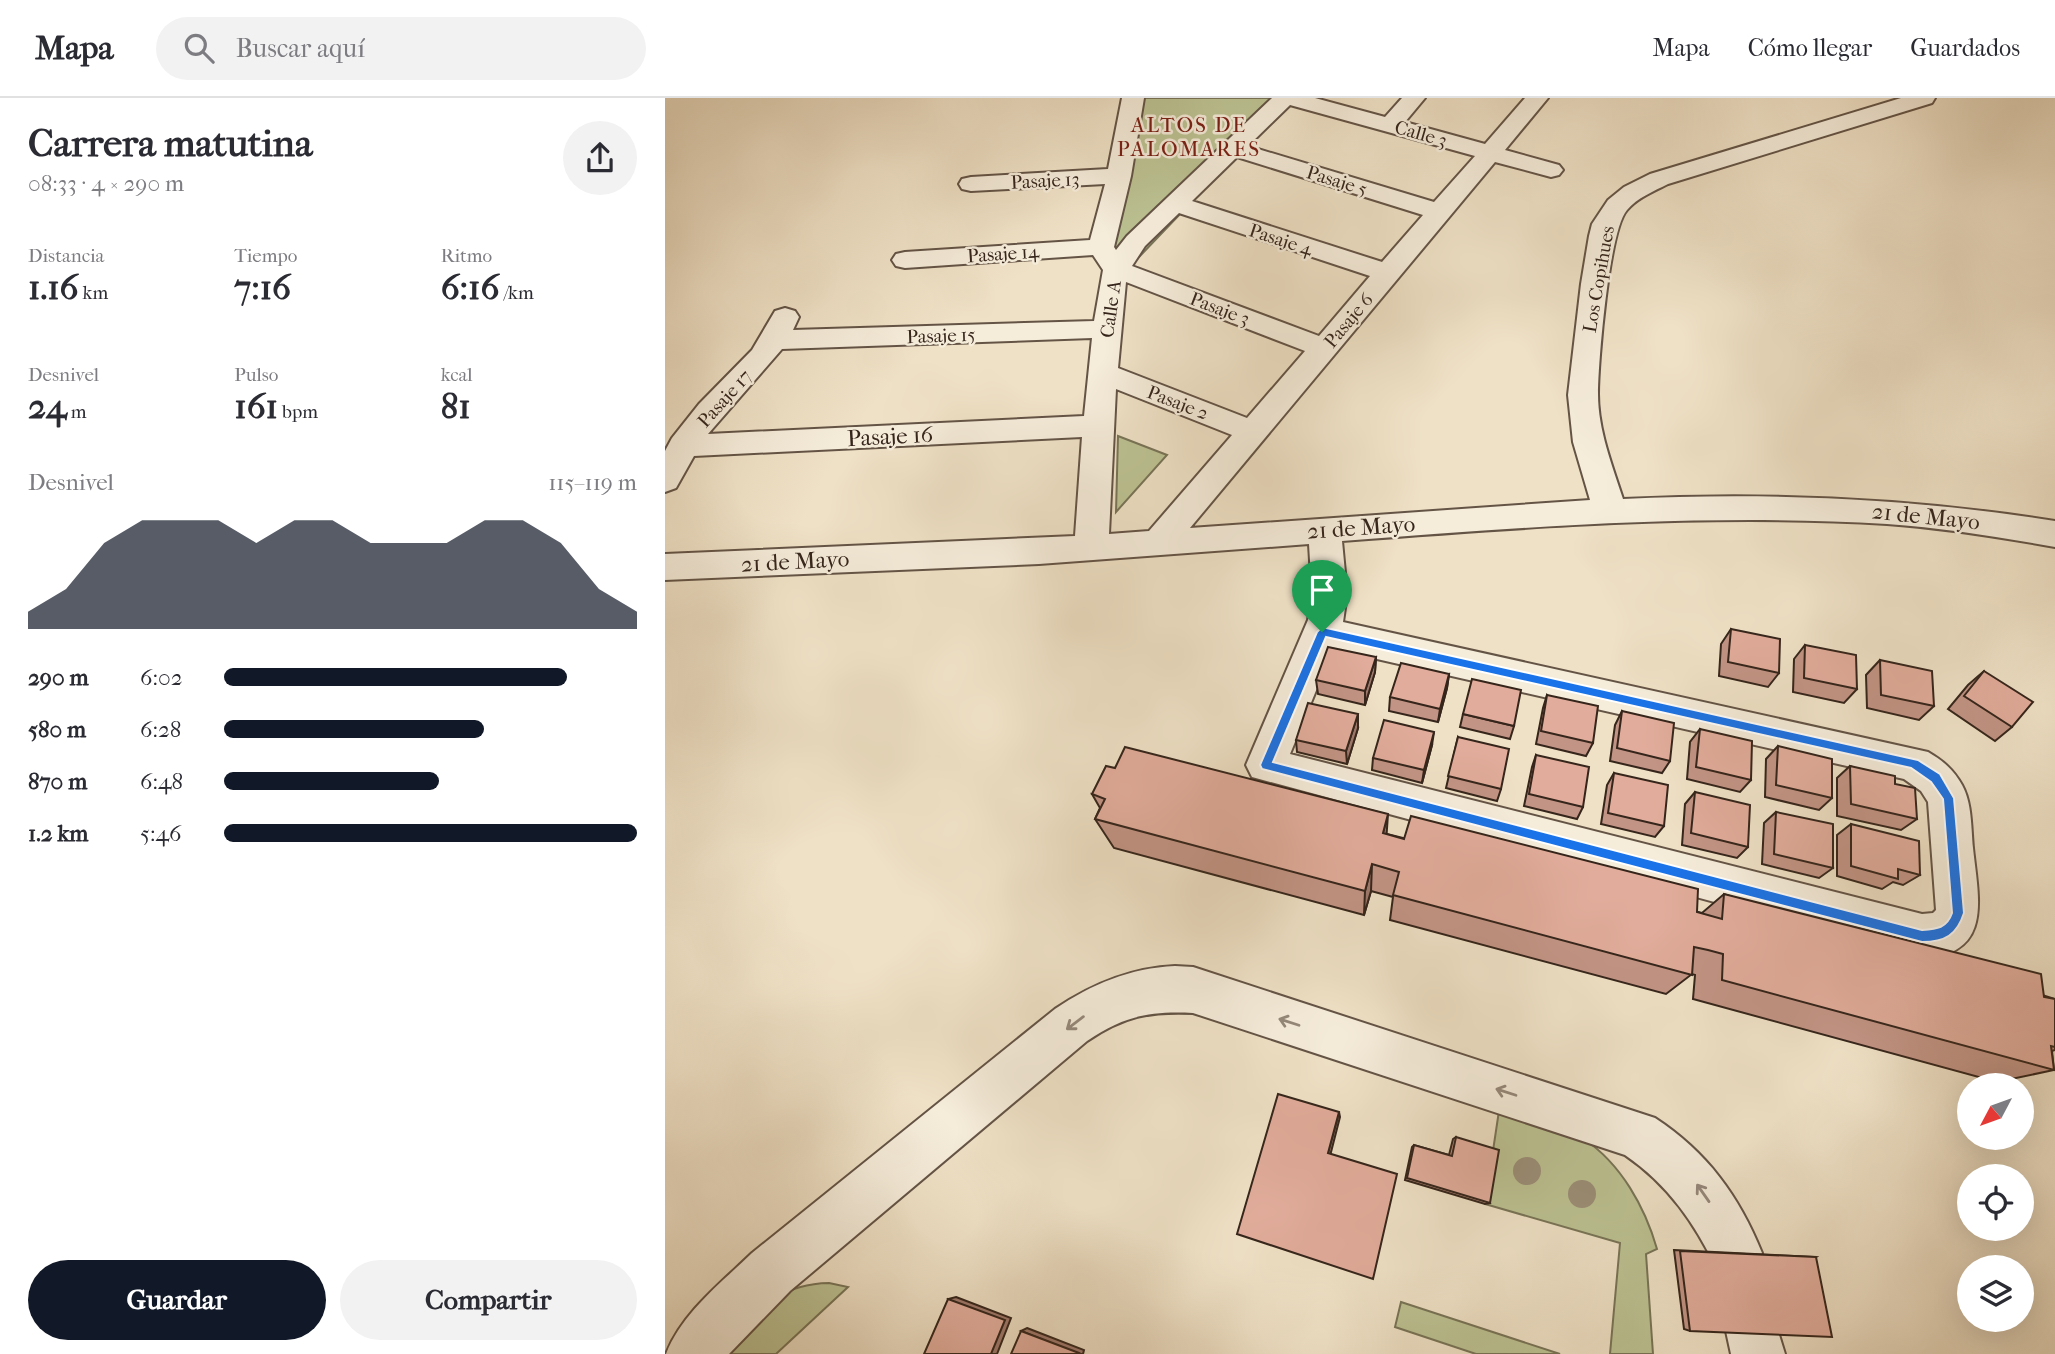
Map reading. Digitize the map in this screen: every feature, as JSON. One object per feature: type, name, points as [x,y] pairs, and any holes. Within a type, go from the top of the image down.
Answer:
[{"type":"street","points":[[1108,258],[1133,98]]},
{"type":"street","name":"Calle A","points":[[1091,548],[1107,329],[1108,258],[1136,241],[1285,98]]},
{"type":"street","name":"Calle 3","points":[[1290,98],[1551,170]]},
{"type":"street","points":[[1390,124],[1414,98]]},
{"type":"street","name":"Pasaje 6","points":[[1159,542],[1537,98]]},
{"type":"street","name":"Los Copihues","points":[[1610,512],[1589,442],[1583,374],[1602,236],[1605,224],[1617,205],[1633,191],[1674,173],[1924,98]]},
{"type":"street","name":"Pasaje 5","points":[[1234,149],[1440,212]]},
{"type":"street","name":"Pasaje 13","points":[[971,184],[1119,176]]},
{"type":"street","name":"Pasaje 4","points":[[1175,204],[1388,273]]},
{"type":"street","name":"Pasaje 14","points":[[905,260],[1108,258]]},
{"type":"street","name":"Pasaje 3","points":[[1108,258],[1324,348]]},
{"type":"street","name":"Pasaje 15","points":[[780,329],[1107,329]]},
{"type":"street","name":"Pasaje 17","points":[[665,480],[683,446],[780,329]]},
{"type":"street","name":"Pasaje 2","points":[[1103,373],[1253,432]]},
{"type":"street","name":"Pasaje 16","points":[[683,446],[1098,426]]},
{"type":"street","name":"21 de Mayo","points":[[665,567],[1091,548],[1610,512],[1768,506],[1871,509],[1970,520],[2055,534]]},
{"type":"street","points":[[1322,632],[1914,764],[1935,778],[1948,798],[1958,913],[1955,923],[1948,931],[1936,936],[1922,936],[1266,765],[1322,632],[1330,599],[1324,530]]},
{"type":"street","points":[[693,1354],[729,1312],[771,1272],[1071,1025],[1111,1000],[1163,988],[1193,990],[1638,1135],[1671,1158],[1701,1189],[1720,1219],[1735,1253]]},
{"type":"green space","points":[[1139,98],[1274,98],[1287,102],[1119,278],[1112,256]]},
{"type":"green space","points":[[1118,436],[1167,455],[1116,512]]},
{"type":"green space","points":[[1500,1104],[1555,1124],[1584,1139],[1609,1161],[1630,1188],[1646,1218],[1657,1249],[1646,1254],[1653,1354],[1610,1354],[1620,1243],[1485,1204]]},
{"type":"green space","points":[[829,1283],[848,1287],[776,1354],[708,1354],[749,1316],[777,1297],[809,1285]]},
{"type":"green space","points":[[1401,1302],[1560,1354],[1476,1354],[1395,1327]]},
{"type":"building","points":[[1731,629],[1780,639],[1779,673],[1728,662]]},
{"type":"building","points":[[1805,645],[1856,655],[1857,689],[1804,678]]},
{"type":"building","points":[[1328,647],[1376,657],[1365,691],[1316,680]]},
{"type":"building","points":[[1880,660],[1932,671],[1934,706],[1881,695]]},
{"type":"building","points":[[1401,663],[1449,674],[1440,709],[1390,697]]},
{"type":"building","points":[[1984,671],[2033,702],[2012,727],[1964,696]]},
{"type":"building","points":[[1472,679],[1521,690],[1514,726],[1463,714]]},
{"type":"building","points":[[1547,695],[1598,706],[1593,743],[1541,731]]},
{"type":"building","points":[[1308,703],[1358,714],[1346,751],[1296,740]]},
{"type":"building","points":[[1622,711],[1674,723],[1670,761],[1617,748]]},
{"type":"building","points":[[1384,720],[1434,732],[1424,770],[1373,758]]},
{"type":"building","points":[[1700,729],[1752,741],[1751,780],[1696,767]]},
{"type":"building","points":[[1458,737],[1509,749],[1501,789],[1448,776]]},
{"type":"building","points":[[1778,746],[1832,759],[1832,798],[1776,785]]},
{"type":"building","points":[[1125,747],[1388,814],[1383,833],[1404,839],[1411,816],[1698,889],[1697,912],[1722,919],[1724,894],[2041,974],[2044,997],[2055,999],[2055,1047],[2051,1046],[2054,1070],[1722,980],[1723,954],[1708,950],[1694,947],[1692,975],[1393,895],[1399,872],[1372,864],[1365,891],[1095,819],[1105,799],[1092,794],[1106,766],[1115,768]]},
{"type":"building","points":[[1536,755],[1589,767],[1583,807],[1529,794]]},
{"type":"building","points":[[1850,766],[1895,776],[1895,784],[1915,788],[1917,819],[1851,804]]},
{"type":"building","points":[[1614,773],[1668,785],[1664,826],[1608,813]]},
{"type":"building","points":[[1695,792],[1750,805],[1748,847],[1691,833]]},
{"type":"building","points":[[1776,812],[1833,824],[1833,868],[1774,854]]},
{"type":"building","points":[[1851,824],[1919,841],[1920,875],[1898,869],[1898,879],[1851,866]]},
{"type":"building","points":[[1278,1094],[1339,1112],[1328,1153],[1397,1174],[1373,1279],[1237,1234]]},
{"type":"building","points":[[1456,1137],[1499,1150],[1490,1203],[1407,1178],[1414,1145],[1452,1156]]},
{"type":"building","points":[[1680,1251],[1816,1257],[1832,1337],[1690,1331]]},
{"type":"building","points":[[948,1299],[1005,1320],[991,1354],[924,1354]]},
{"type":"building","points":[[1021,1331],[1079,1353],[1011,1354]]},
{"type":"district","name":"ALTOS DE PALOMARES","points":[[1189,137]]},
{"type":"route","points":[[1322,632],[1903,759],[1914,764],[1935,778],[1943,788],[1951,808],[1958,913],[1955,923],[1948,931],[1936,936],[1922,936],[1266,765],[1322,632]]}]
